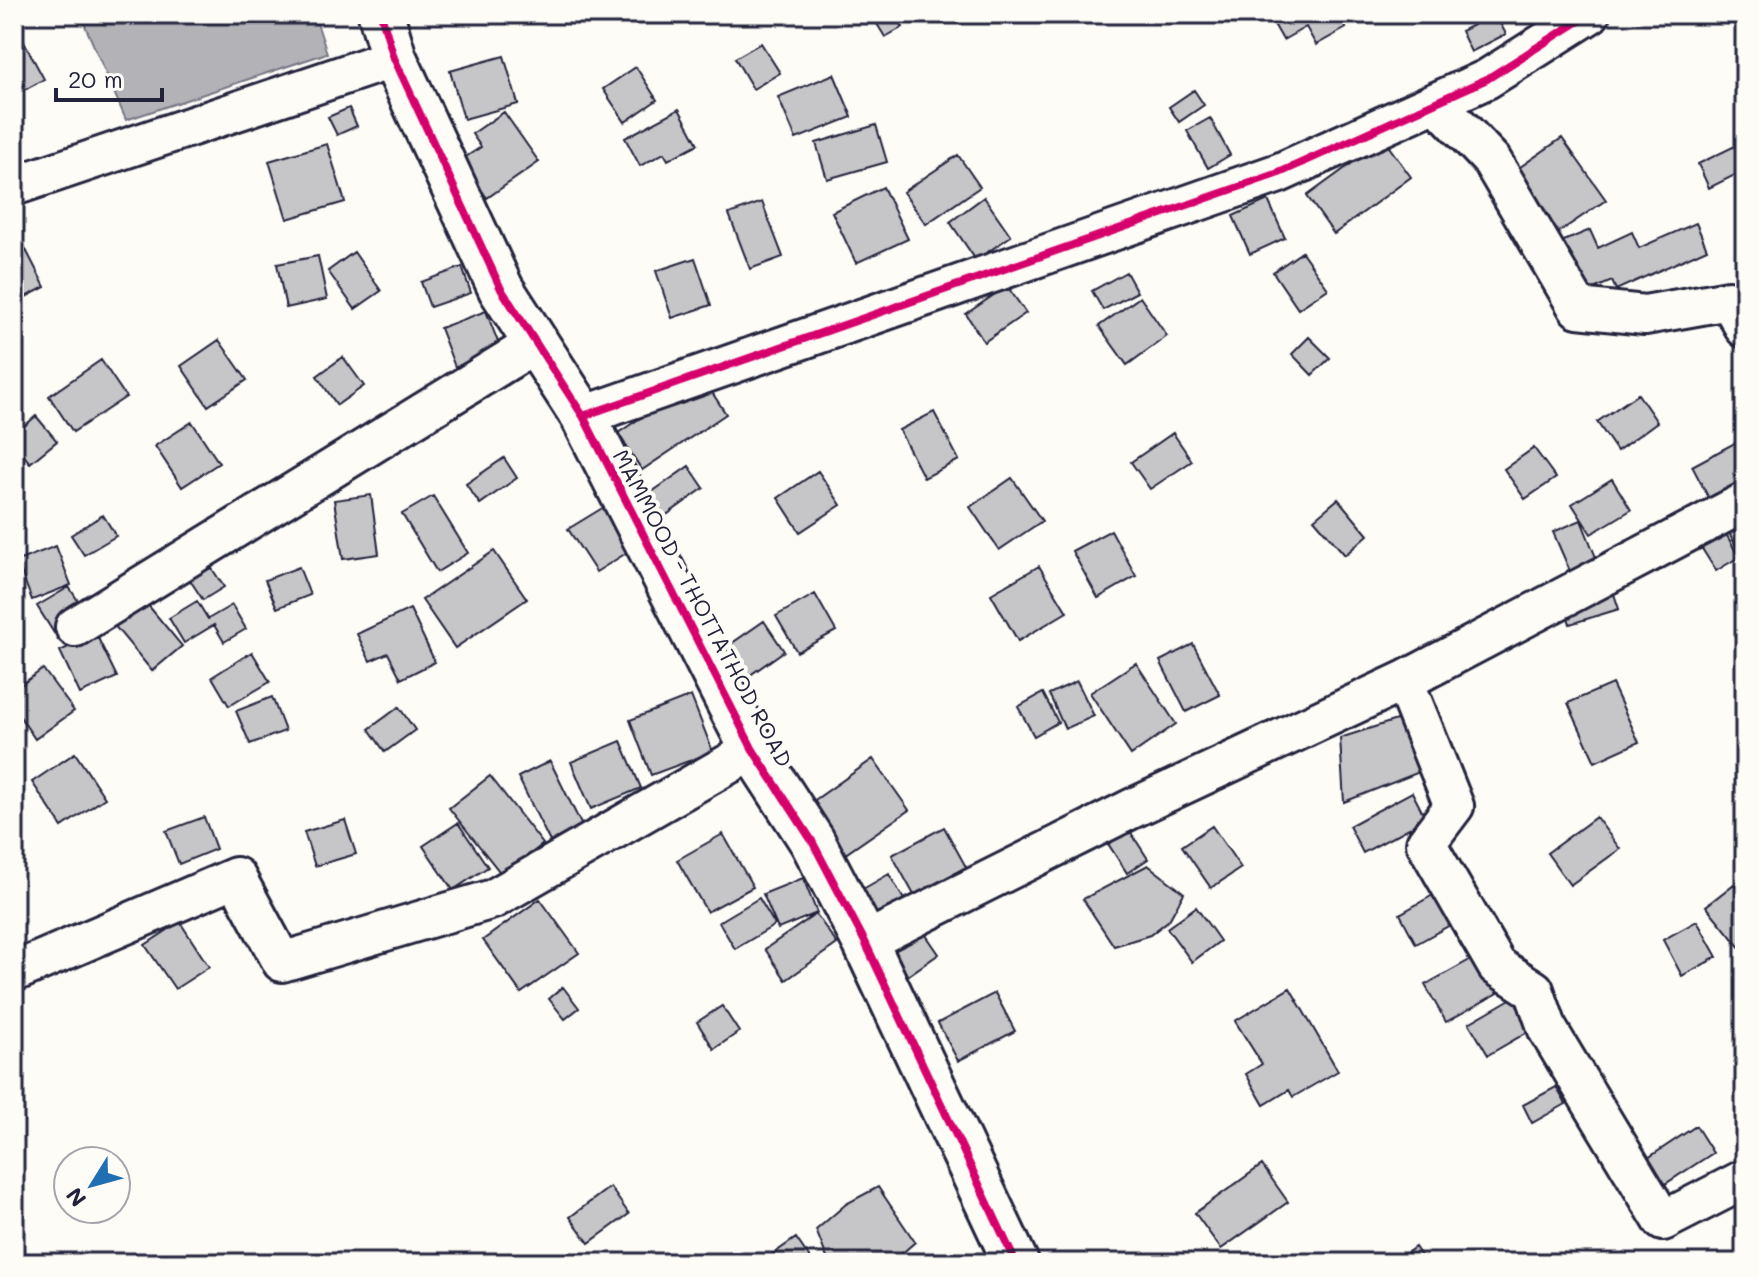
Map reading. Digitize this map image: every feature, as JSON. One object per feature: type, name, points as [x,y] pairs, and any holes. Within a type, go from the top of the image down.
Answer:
[{"type":"street","name":"MAMMOOD - THOTTATHOD ROAD","points":[[381,14],[394,58],[501,289],[583,416],[753,750],[812,841],[865,942],[1016,1263]]},
{"type":"street","points":[[583,416],[1279,173],[1487,79],[1590,14]]},
{"type":"street","points":[[14,186],[394,58]]},
{"type":"street","points":[[1436,102],[1492,161],[1578,308],[1645,315],[1729,300],[1745,328]]},
{"type":"street","points":[[75,627],[536,343]]},
{"type":"street","points":[[865,942],[1131,809],[1404,681],[1745,502]]},
{"type":"street","points":[[1404,681],[1454,806],[1426,843],[1497,966],[1534,990],[1548,1030],[1663,1221],[1745,1179]]},
{"type":"street","points":[[14,972],[236,877],[282,962],[478,904],[493,899],[753,750]]},
{"type":"shaded area","points":[[80,14],[314,14],[327,53],[126,120]]},
{"type":"building","points":[[871,14],[896,14],[903,27],[885,37]]},
{"type":"building","points":[[1275,14],[1338,14],[1346,28],[1316,45],[1306,27],[1283,40],[1270,17]]},
{"type":"building","points":[[1495,14],[1506,34],[1471,52],[1461,31]]},
{"type":"building","points":[[19,33],[44,79],[14,96],[14,36]]},
{"type":"building","points":[[761,43],[780,73],[753,89],[735,58]]},
{"type":"building","points":[[504,56],[518,104],[464,119],[450,71]]},
{"type":"building","points":[[636,67],[657,100],[625,122],[603,89]]},
{"type":"building","points":[[834,74],[852,117],[796,139],[778,97]]},
{"type":"building","points":[[1194,90],[1204,105],[1179,122],[1169,107]]},
{"type":"building","points":[[349,108],[357,126],[337,135],[328,117]]},
{"type":"building","points":[[679,109],[698,144],[668,160],[664,153],[640,166],[625,138]]},
{"type":"building","points":[[504,112],[539,162],[487,198],[461,160],[481,147],[472,134]]},
{"type":"building","points":[[1210,118],[1230,155],[1208,168],[1187,131]]},
{"type":"building","points":[[876,125],[887,162],[827,179],[816,143]]},
{"type":"building","points":[[1562,138],[1606,200],[1553,236],[1510,174]]},
{"type":"building","points":[[1384,140],[1411,177],[1334,234],[1307,196]]},
{"type":"building","points":[[1743,142],[1745,170],[1709,188],[1698,164]]},
{"type":"building","points":[[327,144],[345,202],[287,219],[269,161]]},
{"type":"building","points":[[958,155],[980,187],[926,224],[903,192]]},
{"type":"building","points":[[883,187],[908,239],[856,263],[832,212]]},
{"type":"building","points":[[984,197],[1011,236],[976,260],[950,222]]},
{"type":"building","points":[[1268,200],[1285,238],[1250,254],[1233,216]]},
{"type":"building","points":[[762,202],[783,257],[750,269],[729,214]]},
{"type":"building","points":[[1696,223],[1707,249],[1616,290],[1612,281],[1584,293],[1561,242],[1590,230],[1598,248],[1632,232],[1639,248]]},
{"type":"building","points":[[23,244],[45,287],[14,303],[14,249]]},
{"type":"building","points":[[354,252],[381,291],[355,309],[328,271]]},
{"type":"building","points":[[1302,252],[1328,289],[1298,309],[1273,272]]},
{"type":"building","points":[[318,256],[327,299],[286,308],[277,264]]},
{"type":"building","points":[[695,258],[711,305],[672,318],[656,271]]},
{"type":"building","points":[[462,267],[471,293],[430,307],[421,282]]},
{"type":"building","points":[[1126,272],[1137,292],[1103,310],[1092,291]]},
{"type":"building","points":[[1007,286],[1026,313],[984,342],[966,314]]},
{"type":"building","points":[[1140,297],[1167,336],[1127,365],[1099,326]]},
{"type":"building","points":[[486,311],[501,350],[455,367],[440,328]]},
{"type":"building","points":[[1309,337],[1330,358],[1312,375],[1292,354]]},
{"type":"building","points":[[219,340],[247,380],[208,406],[181,366]]},
{"type":"building","points":[[343,357],[364,386],[337,405],[317,376]]},
{"type":"building","points":[[101,360],[126,397],[73,432],[49,396]]},
{"type":"building","points":[[702,377],[726,414],[642,470],[618,433]]},
{"type":"building","points":[[1638,394],[1657,422],[1617,451],[1597,422]]},
{"type":"building","points":[[934,412],[959,460],[924,478],[899,430]]},
{"type":"building","points":[[36,416],[57,441],[30,463],[14,443],[14,435]]},
{"type":"building","points":[[192,422],[219,463],[182,487],[155,446]]},
{"type":"building","points":[[1173,433],[1192,461],[1150,489],[1131,462]]},
{"type":"building","points":[[1742,439],[1745,445],[1745,494],[1715,510],[1692,466]]},
{"type":"building","points":[[1534,448],[1556,478],[1525,499],[1504,469]]},
{"type":"building","points":[[504,458],[517,478],[480,504],[466,484]]},
{"type":"building","points":[[689,466],[704,488],[665,516],[649,494]]},
{"type":"building","points":[[818,471],[841,505],[800,532],[778,498]]},
{"type":"building","points":[[1012,478],[1042,521],[999,550],[970,507]]},
{"type":"building","points":[[1612,479],[1631,510],[1591,534],[1572,504]]},
{"type":"building","points":[[371,495],[379,554],[343,559],[334,500]]},
{"type":"building","points":[[433,496],[468,553],[437,572],[402,514]]},
{"type":"building","points":[[1338,499],[1368,535],[1345,555],[1314,519]]},
{"type":"building","points":[[609,504],[636,547],[596,572],[568,529]]},
{"type":"building","points":[[1745,512],[1745,561],[1724,524]]},
{"type":"building","points":[[103,515],[116,536],[84,555],[71,535]]},
{"type":"building","points":[[1581,520],[1599,565],[1572,576],[1553,532]]},
{"type":"building","points":[[1721,525],[1739,557],[1716,571],[1696,539]]},
{"type":"building","points":[[1111,530],[1136,576],[1098,598],[1072,551]]},
{"type":"building","points":[[56,546],[71,585],[32,600],[17,561]]},
{"type":"building","points":[[494,551],[527,599],[455,648],[422,600]]},
{"type":"building","points":[[207,561],[224,587],[203,600],[186,574]]},
{"type":"building","points":[[1039,566],[1067,612],[1018,641],[991,594]]},
{"type":"building","points":[[299,567],[310,595],[277,608],[265,580]]},
{"type":"building","points":[[1611,585],[1619,609],[1570,624],[1563,600]]},
{"type":"building","points":[[69,587],[86,613],[54,633],[37,606]]},
{"type":"building","points":[[138,593],[182,646],[152,671],[108,618]]},
{"type":"building","points":[[815,594],[836,631],[797,652],[776,616]]},
{"type":"building","points":[[197,601],[208,619],[232,605],[246,629],[224,642],[214,625],[184,643],[169,618]]},
{"type":"building","points":[[410,609],[435,662],[401,679],[388,653],[370,661],[357,634]]},
{"type":"building","points":[[764,621],[784,651],[746,678],[725,648]]},
{"type":"building","points":[[96,634],[117,677],[80,694],[60,651]]},
{"type":"building","points":[[1193,644],[1220,695],[1186,712],[1160,661]]},
{"type":"building","points":[[252,652],[270,682],[229,706],[212,677]]},
{"type":"building","points":[[1136,663],[1176,724],[1131,755],[1090,693]]},
{"type":"building","points":[[43,669],[74,711],[35,739],[14,708],[14,690]]},
{"type":"building","points":[[1077,681],[1094,716],[1065,729],[1049,694]]},
{"type":"building","points":[[1612,684],[1639,742],[1595,762],[1568,703]]},
{"type":"building","points":[[1043,693],[1058,722],[1034,736],[1018,707]]},
{"type":"building","points":[[691,696],[713,752],[651,775],[630,720]]},
{"type":"building","points":[[272,697],[285,731],[250,744],[236,711]]},
{"type":"building","points":[[399,707],[415,730],[385,752],[369,729]]},
{"type":"building","points":[[1412,715],[1432,767],[1344,802],[1340,738]]},
{"type":"building","points":[[621,741],[641,788],[591,809],[571,762]]},
{"type":"building","points":[[75,753],[105,798],[62,827],[32,782]]},
{"type":"building","points":[[873,759],[909,810],[841,857],[805,807]]},
{"type":"building","points":[[550,761],[582,826],[550,842],[518,777]]},
{"type":"building","points":[[490,776],[543,844],[503,876],[449,808]]},
{"type":"building","points":[[1412,792],[1426,819],[1363,853],[1349,826]]},
{"type":"building","points":[[204,817],[216,849],[179,864],[166,831]]},
{"type":"building","points":[[1596,817],[1620,849],[1570,885],[1547,853]]},
{"type":"building","points":[[345,820],[356,854],[315,866],[304,832]]},
{"type":"building","points":[[458,823],[488,867],[453,890],[423,846]]},
{"type":"building","points":[[1126,825],[1148,859],[1127,873],[1105,839]]},
{"type":"building","points":[[1212,826],[1241,868],[1211,888],[1182,846]]},
{"type":"building","points":[[944,827],[966,867],[914,895],[892,855]]},
{"type":"building","points":[[723,834],[753,887],[707,912],[677,860]]},
{"type":"building","points":[[1148,865],[1184,893],[1169,920],[1150,935],[1114,946],[1083,899]]},
{"type":"building","points":[[889,874],[906,903],[865,925],[849,897]]},
{"type":"building","points":[[803,878],[817,913],[778,929],[763,894]]},
{"type":"building","points":[[1734,884],[1745,898],[1745,954],[1706,906]]},
{"type":"building","points":[[1433,895],[1450,925],[1416,944],[1400,914]]},
{"type":"building","points":[[759,898],[775,925],[735,949],[719,922]]},
{"type":"building","points":[[540,899],[579,953],[521,993],[483,940]]},
{"type":"building","points":[[1196,907],[1220,941],[1192,962],[1167,928]]},
{"type":"building","points":[[816,914],[837,944],[786,980],[765,949]]},
{"type":"building","points":[[1697,921],[1717,957],[1682,976],[1663,940]]},
{"type":"building","points":[[180,922],[209,967],[175,989],[145,945]]},
{"type":"building","points":[[919,925],[939,954],[903,979],[883,951]]},
{"type":"building","points":[[1477,956],[1498,993],[1446,1022],[1425,985]]},
{"type":"building","points":[[563,987],[579,1008],[565,1019],[549,999]]},
{"type":"building","points":[[1290,988],[1338,1071],[1293,1097],[1289,1090],[1264,1105],[1246,1074],[1262,1064],[1235,1021]]},
{"type":"building","points":[[995,993],[1015,1031],[958,1061],[938,1023]]},
{"type":"building","points":[[1519,994],[1538,1026],[1488,1055],[1469,1023]]},
{"type":"building","points":[[722,1006],[739,1032],[714,1049],[697,1022]]},
{"type":"building","points":[[1556,1087],[1566,1104],[1532,1123],[1523,1105]]},
{"type":"building","points":[[1696,1126],[1713,1153],[1665,1184],[1648,1158]]},
{"type":"building","points":[[1262,1165],[1288,1202],[1221,1249],[1195,1213]]},
{"type":"building","points":[[610,1187],[629,1214],[589,1243],[570,1217]]},
{"type":"building","points":[[878,1187],[915,1242],[891,1263],[829,1263],[816,1230],[846,1204]]},
{"type":"building","points":[[796,1238],[813,1263],[760,1263]]},
{"type":"building","points":[[1415,1247],[1426,1263],[1393,1263]]},
{"type":"cycle path","points":[[381,14],[394,58],[501,289],[583,416],[753,750],[812,841],[865,942],[1016,1263]]},
{"type":"cycle path","points":[[583,416],[1279,173],[1487,79],[1590,14]]}]
